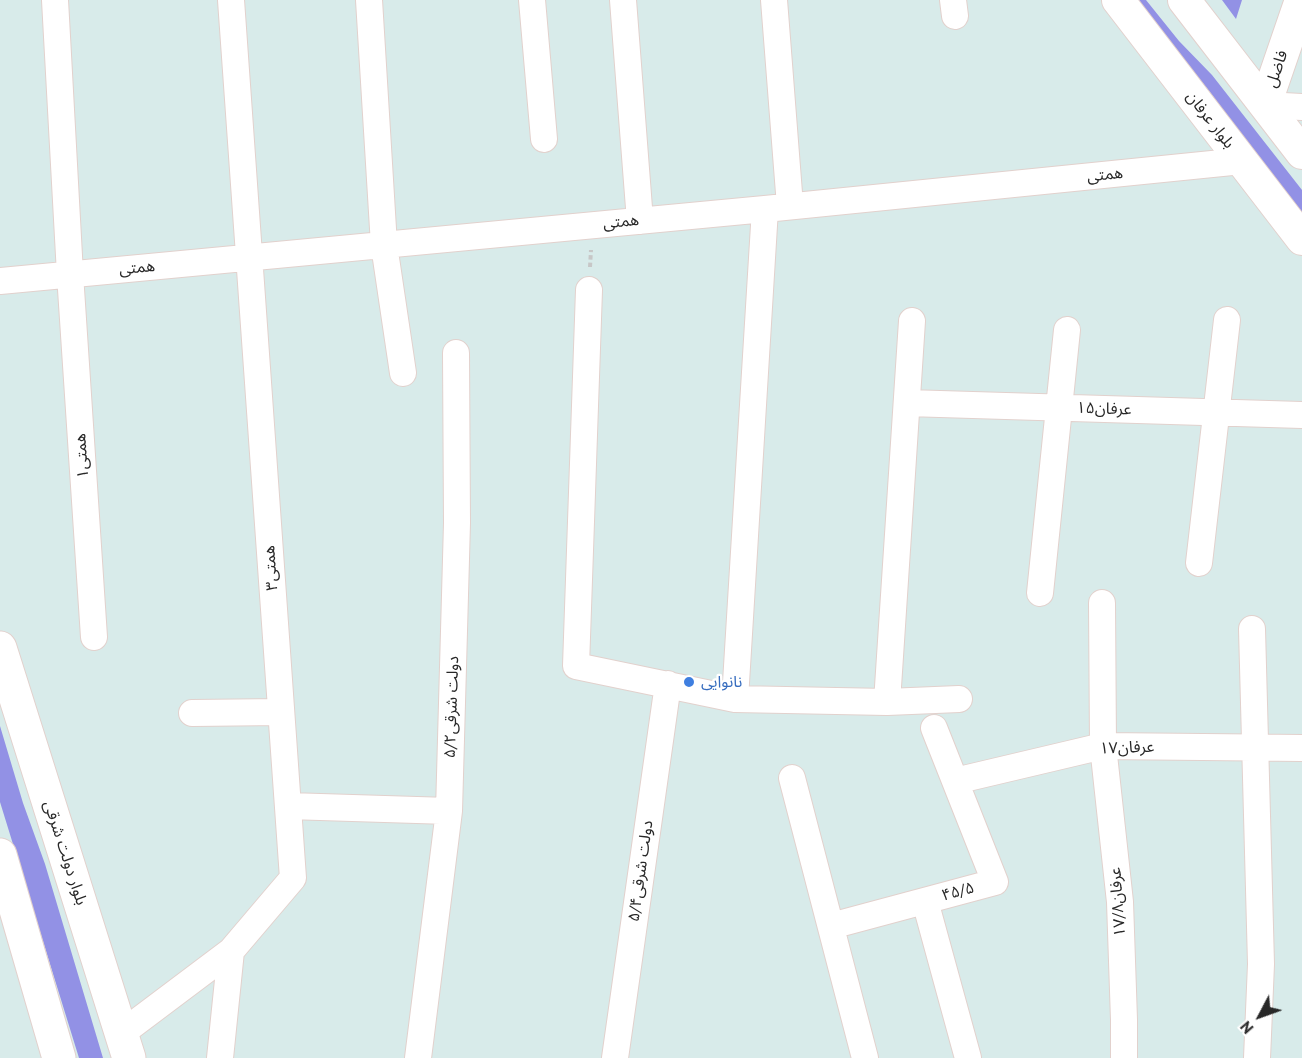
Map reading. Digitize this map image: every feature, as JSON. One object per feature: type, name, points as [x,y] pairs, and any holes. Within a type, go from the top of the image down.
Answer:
[{"type":"main road","name":"بلوار دولت شرقی","points":[[0,648],[125,1046]]},
{"type":"main road","points":[[1,861],[59,1058]]},
{"type":"street","name":"۱همتی","points":[[56,0],[70,274],[94,637]]},
{"type":"street","points":[[532,0],[544,139]]},
{"type":"street","points":[[623,0],[640,220]]},
{"type":"street","points":[[735,699],[778,208],[774,0]]},
{"type":"street","name":"بلوار عرفان","points":[[1118,0],[1302,239]]},
{"type":"street","points":[[1184,0],[1302,153]]},
{"type":"street","name":"فاضل","points":[[1265,105],[1301,0]]},
{"type":"street","points":[[369,4],[384,245],[403,373]]},
{"type":"street","name":"۳همتی","points":[[231,951],[293,878],[232,11]]},
{"type":"street","points":[[1265,105],[1302,107]]},
{"type":"street","name":"همتی","points":[[0,281],[778,208],[1242,161]]},
{"type":"street","points":[[590,290],[576,666],[735,699],[887,702],[959,699]]},
{"type":"street","points":[[1199,563],[1227,320]]},
{"type":"street","points":[[887,702],[912,321]]},
{"type":"street","points":[[1040,593],[1067,330]]},
{"type":"street","name":"۵/۲دولت شرقی","points":[[418,1058],[449,811],[457,523],[456,353]]},
{"type":"street","name":"۱۵عرفان","points":[[907,403],[1302,415]]},
{"type":"street","name":"۱۷/۸عرفان","points":[[1102,603],[1103,746],[1120,903],[1124,1058]]},
{"type":"street","points":[[1252,629],[1261,964],[1257,1058]]},
{"type":"street","name":"۵/۴دولت شرقی","points":[[615,1058],[668,684]]},
{"type":"street","points":[[192,713],[281,712]]},
{"type":"street","name":"۴۵/۵","points":[[831,926],[995,882],[934,728]]},
{"type":"street","name":"۱۷عرفان","points":[[955,781],[1103,746],[1302,748]]},
{"type":"street","points":[[792,778],[865,1058]]},
{"type":"street","points":[[288,806],[449,811]]},
{"type":"street","points":[[926,901],[968,1058]]},
{"type":"street","points":[[125,1046],[231,951]]},
{"type":"street","points":[[220,1058],[231,951]]},
{"type":"path","points":[[590,290],[591,225]]},
{"type":"shaded area","points":[[1134,0],[1146,0],[1179,41],[1212,75],[1302,190],[1302,217],[1209,91]]},
{"type":"shaded area","points":[[1222,0],[1242,0],[1236,19]]},
{"type":"shaded area","points":[[0,726],[23,803],[45,864],[103,1058],[79,1058],[0,802]]},
{"type":"place","name":"نانوایی","points":[[689,682]]}]
